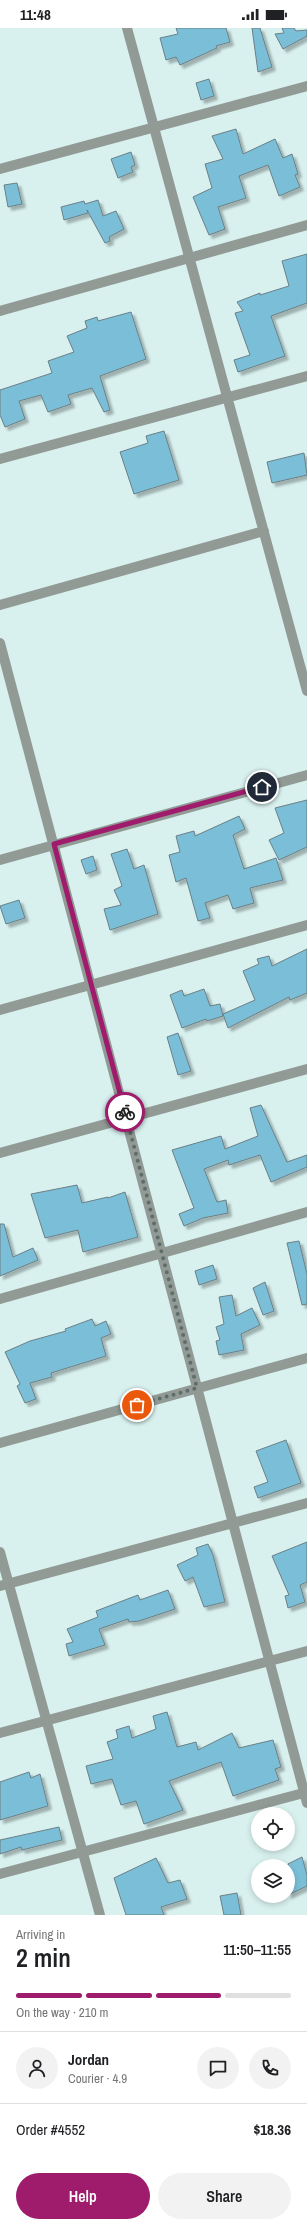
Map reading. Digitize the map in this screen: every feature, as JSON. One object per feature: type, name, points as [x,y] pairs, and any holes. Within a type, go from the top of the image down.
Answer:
[{"type":"street","points":[[127,28],[307,691]]},
{"type":"street","points":[[0,169],[307,86]]},
{"type":"street","points":[[0,311],[307,224]]},
{"type":"street","points":[[0,460],[307,376]]},
{"type":"street","points":[[0,605],[264,531]]},
{"type":"street","points":[[0,643],[269,1661],[306,1792],[307,1803]]},
{"type":"street","points":[[0,860],[307,775]]},
{"type":"street","points":[[0,1010],[307,925]]},
{"type":"street","points":[[0,1153],[307,1069]]},
{"type":"street","points":[[0,1299],[307,1212]]},
{"type":"street","points":[[0,1443],[307,1358]]},
{"type":"street","points":[[4,1585],[307,1503]]},
{"type":"street","points":[[0,1552],[4,1585],[46,1720],[100,1915]]},
{"type":"street","points":[[0,1733],[307,1651]]},
{"type":"street","points":[[0,1874],[306,1792]]},
{"type":"building","points":[[176,28],[226,28],[230,42],[216,46],[217,48],[180,65],[176,57],[166,60],[160,38],[178,34]]},
{"type":"building","points":[[252,28],[260,28],[272,67],[258,72]]},
{"type":"building","points":[[282,28],[294,28],[296,31],[307,30],[307,36],[283,49],[275,34],[284,33]]},
{"type":"building","points":[[209,79],[214,96],[201,100],[196,83]]},
{"type":"building","points":[[236,129],[243,154],[275,139],[283,158],[292,154],[298,174],[295,175],[300,187],[279,196],[268,165],[239,176],[246,198],[218,207],[225,229],[209,235],[193,197],[212,188],[205,164],[223,159],[212,136]]},
{"type":"building","points":[[131,152],[135,165],[131,167],[133,172],[118,178],[111,159]]},
{"type":"building","points":[[17,183],[22,204],[8,207],[4,185]]},
{"type":"building","points":[[98,200],[103,216],[116,211],[124,229],[109,237],[110,241],[105,243],[87,210],[88,213],[64,220],[61,207],[84,201],[85,204]]},
{"type":"building","points":[[307,254],[307,303],[271,316],[285,356],[238,372],[234,360],[250,355],[235,313],[243,311],[237,302],[260,293],[260,295],[289,286],[282,261]]},
{"type":"building","points":[[131,312],[146,359],[100,376],[110,410],[104,412],[92,388],[68,395],[71,404],[48,412],[41,395],[19,401],[25,419],[5,427],[0,415],[0,390],[52,373],[48,361],[74,352],[67,336],[87,328],[85,321],[97,317],[98,321]]},
{"type":"building","points":[[164,431],[179,480],[134,494],[120,452],[148,443],[146,436]]},
{"type":"building","points":[[304,453],[307,475],[272,483],[267,462]]},
{"type":"building","points":[[307,800],[307,847],[279,860],[269,840],[284,833],[275,808]]},
{"type":"building","points":[[239,816],[245,829],[233,835],[244,869],[276,858],[283,880],[250,888],[254,903],[233,909],[228,895],[205,903],[210,918],[198,921],[186,878],[176,882],[169,855],[180,852],[176,836],[194,831],[195,836]]},
{"type":"building","points":[[127,849],[134,869],[144,865],[158,914],[110,930],[104,909],[121,905],[114,890],[122,886],[111,854]]},
{"type":"building","points":[[93,856],[97,870],[86,874],[81,860]]},
{"type":"building","points":[[19,900],[25,918],[6,924],[0,906]]},
{"type":"building","points":[[307,949],[307,993],[290,1000],[289,997],[228,1028],[223,1014],[255,1000],[243,971],[259,964],[257,959],[269,956],[272,966]]},
{"type":"building","points":[[204,989],[210,1006],[220,1004],[223,1016],[207,1021],[206,1019],[182,1028],[170,995],[182,990],[184,996]]},
{"type":"building","points":[[178,1033],[191,1071],[178,1075],[167,1037]]},
{"type":"building","points":[[261,1105],[287,1162],[307,1155],[307,1167],[271,1182],[260,1155],[229,1165],[228,1160],[204,1169],[217,1202],[226,1200],[228,1213],[203,1218],[184,1226],[179,1214],[194,1208],[172,1150],[221,1136],[225,1149],[258,1136],[250,1108]]},
{"type":"building","points":[[77,1185],[82,1203],[108,1198],[125,1192],[138,1237],[83,1252],[78,1230],[45,1238],[31,1194]]},
{"type":"building","points":[[0,1224],[4,1224],[13,1257],[33,1248],[38,1260],[0,1276]]},
{"type":"building","points":[[299,1241],[307,1274],[307,1304],[302,1305],[287,1243]]},
{"type":"building","points":[[213,1265],[217,1279],[199,1285],[195,1271]]},
{"type":"building","points":[[265,1282],[274,1311],[263,1315],[253,1288]]},
{"type":"building","points":[[232,1295],[236,1316],[252,1308],[260,1325],[241,1334],[244,1350],[219,1355],[216,1341],[220,1340],[216,1327],[224,1324],[219,1297]]},
{"type":"building","points":[[92,1319],[95,1326],[106,1321],[111,1334],[101,1338],[106,1356],[51,1373],[52,1377],[30,1383],[36,1399],[25,1403],[17,1386],[20,1384],[5,1352],[30,1341],[66,1331],[65,1329]]},
{"type":"building","points":[[286,1440],[301,1483],[258,1498],[254,1487],[268,1482],[256,1451]]},
{"type":"building","points":[[307,1542],[307,1582],[300,1585],[305,1602],[288,1608],[285,1596],[289,1595],[272,1556]]},
{"type":"building","points":[[208,1544],[213,1555],[225,1602],[204,1607],[193,1577],[185,1581],[177,1565],[198,1555],[196,1548]]},
{"type":"building","points":[[168,1590],[175,1609],[139,1621],[129,1622],[128,1619],[99,1629],[105,1645],[69,1656],[66,1644],[73,1642],[67,1629],[98,1617],[96,1611],[138,1595],[140,1600]]},
{"type":"building","points":[[167,1712],[177,1747],[196,1742],[198,1750],[232,1733],[239,1748],[273,1740],[281,1767],[275,1769],[279,1780],[233,1796],[221,1762],[169,1781],[183,1810],[144,1824],[136,1801],[121,1805],[112,1779],[91,1784],[86,1766],[113,1759],[107,1742],[118,1738],[116,1730],[129,1726],[132,1738],[156,1729],[153,1716]]},
{"type":"building","points":[[29,1772],[31,1778],[40,1774],[48,1806],[0,1820],[0,1782]]},
{"type":"building","points":[[59,1827],[62,1840],[22,1850],[21,1847],[0,1854],[0,1840]]},
{"type":"building","points":[[302,1857],[307,1875],[307,1886],[295,1892],[295,1860]]},
{"type":"building","points":[[156,1858],[168,1883],[180,1880],[187,1899],[161,1907],[164,1915],[126,1915],[114,1878]]},
{"type":"building","points":[[237,1893],[241,1915],[224,1915],[220,1896]]},
{"type":"way so far","points":[[125,1112],[197,1388],[137,1405]]},
{"type":"route","points":[[125,1112],[54,844],[262,787]]}]
